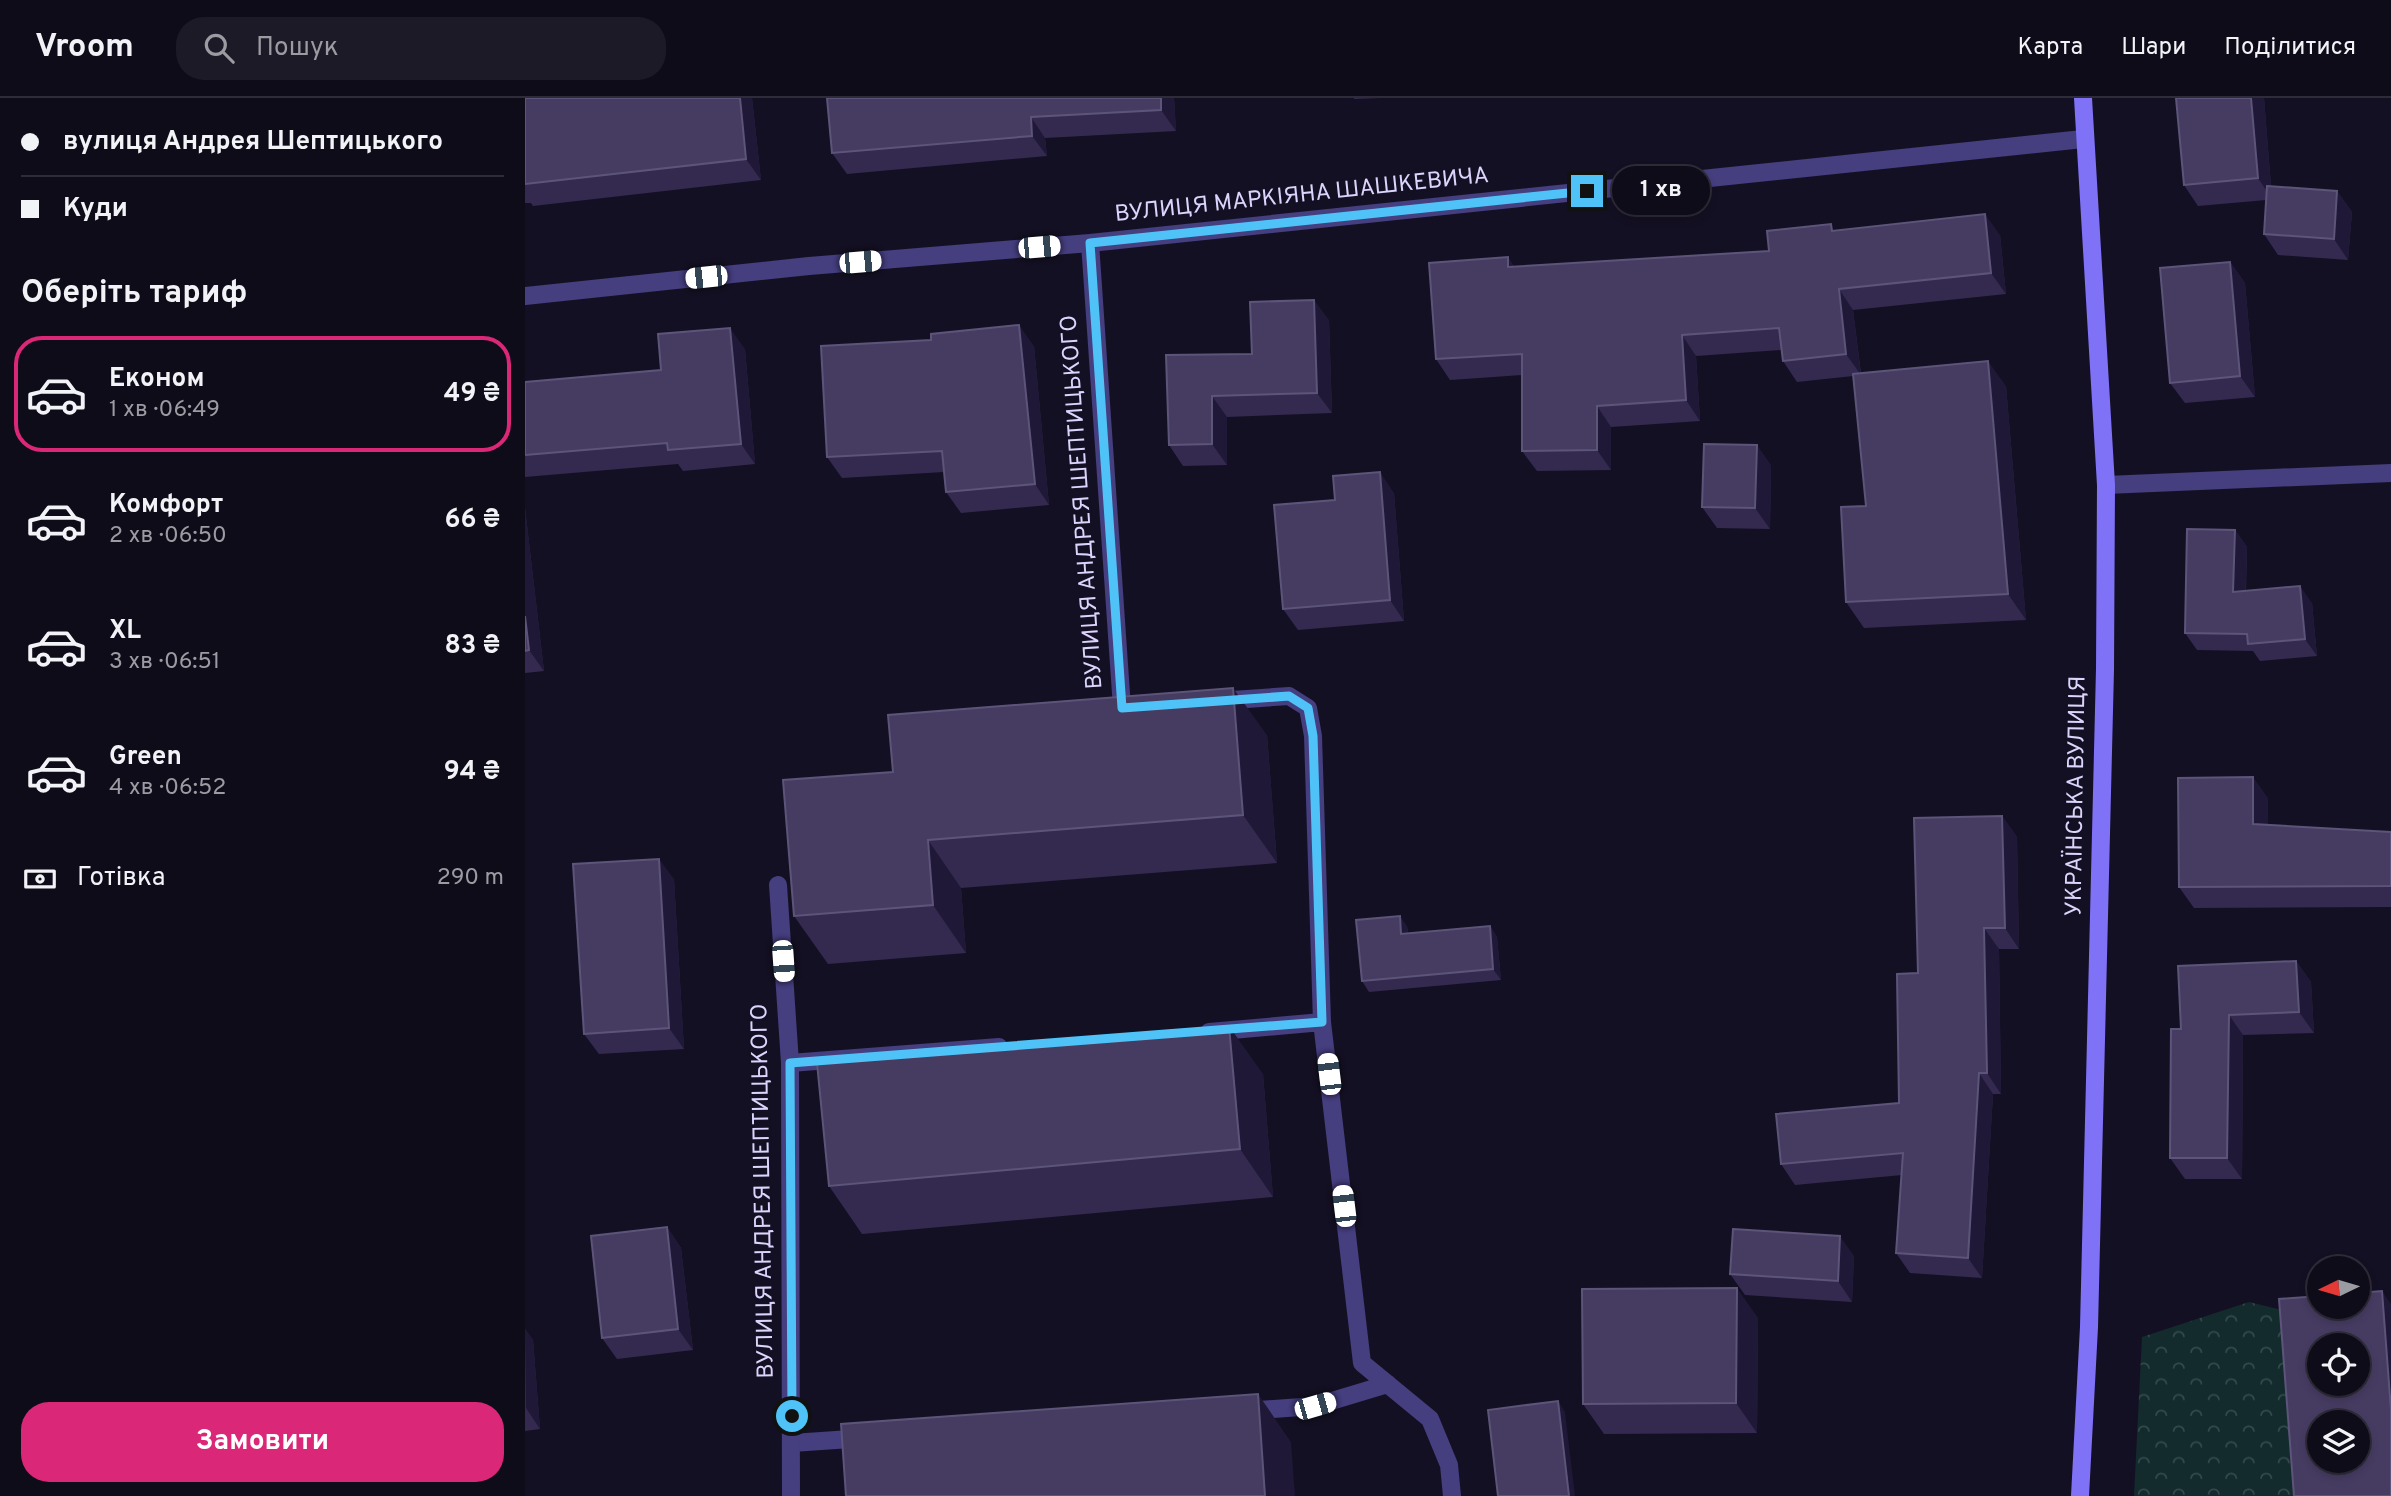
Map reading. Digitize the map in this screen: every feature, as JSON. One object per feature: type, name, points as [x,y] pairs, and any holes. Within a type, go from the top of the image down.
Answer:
[{"type":"street","name":"УКРАЇНСЬКА ВУЛИЦЯ","points":[[2080,1496],[2089,1327],[2105,669],[2106,485],[2083,139],[2083,98]]},
{"type":"street","name":"ВУЛИЦЯ МАРКІЯНА ШАШКЕВИЧА","points":[[525,296],[809,266],[1090,243],[2083,139]]},
{"type":"street","name":"ВУЛИЦЯ АНДРЕЯ ШЕПТИЦЬКОГО","points":[[1090,243],[1122,708],[1150,706]]},
{"type":"street","points":[[2106,485],[2391,473]]},
{"type":"street","points":[[1206,702],[1289,696],[1308,708],[1313,736],[1322,1022],[1362,1363],[1430,1419],[1449,1465],[1452,1496]]},
{"type":"street","name":"ВУЛИЦЯ АНДРЕЯ ШЕПТИЦЬКОГО","points":[[778,886],[790,1063],[791,1496]]},
{"type":"street","points":[[1195,1033],[1322,1022]]},
{"type":"street","points":[[790,1063],[1020,1046]]},
{"type":"street","points":[[1232,1412],[1315,1406],[1388,1384]]},
{"type":"street","points":[[792,1443],[888,1436]]},
{"type":"green space","points":[[2249,1302],[2302,1315],[2307,1473],[2310,1473],[2311,1496],[2134,1496],[2142,1337]]},
{"type":"building","points":[[525,98],[740,98],[746,159],[525,184]]},
{"type":"building","points":[[827,98],[1161,98],[1161,110],[1031,117],[1032,136],[832,153]]},
{"type":"building","points":[[2176,98],[2251,98],[2258,178],[2184,185]]},
{"type":"building","points":[[2267,186],[2337,191],[2334,239],[2264,234]]},
{"type":"building","points":[[1985,214],[1991,273],[1839,289],[1846,354],[1783,361],[1779,328],[1682,335],[1686,400],[1597,406],[1597,450],[1522,451],[1522,354],[1436,359],[1429,263],[1508,257],[1508,267],[1769,251],[1767,231],[1831,224],[1832,231]]},
{"type":"building","points":[[2230,262],[2240,376],[2170,383],[2160,268]]},
{"type":"building","points":[[1314,300],[1317,393],[1212,396],[1212,444],[1169,445],[1166,355],[1252,354],[1250,302]]},
{"type":"building","points":[[1019,325],[1035,484],[946,492],[942,451],[827,457],[821,346],[931,340],[931,334]]},
{"type":"building","points":[[730,328],[741,444],[668,450],[667,443],[525,455],[525,382],[661,370],[658,334]]},
{"type":"building","points":[[1988,361],[2008,594],[1846,602],[1841,507],[1866,506],[1853,374]]},
{"type":"building","points":[[1704,444],[1757,445],[1755,508],[1702,507]]},
{"type":"building","points":[[1380,472],[1390,600],[1283,609],[1274,505],[1335,500],[1333,476]]},
{"type":"building","points":[[2187,529],[2235,530],[2233,592],[2300,586],[2305,639],[2248,644],[2247,634],[2185,633]]},
{"type":"building","points":[[525,616],[529,650],[525,651]]},
{"type":"building","points":[[1233,688],[1243,815],[928,840],[933,905],[794,916],[783,780],[893,772],[888,715]]},
{"type":"building","points":[[2253,777],[2253,824],[2391,832],[2391,886],[2179,887],[2178,778]]},
{"type":"building","points":[[2002,816],[2005,928],[1984,928],[1987,1073],[1979,1073],[1968,1258],[1896,1253],[1903,1153],[1781,1164],[1776,1114],[1899,1103],[1897,974],[1918,973],[1914,818]]},
{"type":"building","points":[[659,859],[669,1028],[584,1034],[573,864]]},
{"type":"building","points":[[1400,916],[1401,934],[1490,926],[1493,969],[1362,981],[1356,920]]},
{"type":"building","points":[[2296,961],[2299,1012],[2229,1015],[2227,1158],[2170,1158],[2171,1029],[2181,1029],[2178,966]]},
{"type":"building","points":[[1229,1026],[1240,1149],[829,1186],[817,1063]]},
{"type":"building","points":[[667,1227],[678,1329],[602,1338],[591,1236]]},
{"type":"building","points":[[1733,1229],[1840,1236],[1838,1281],[1730,1274]]},
{"type":"building","points":[[1737,1288],[1736,1403],[1583,1404],[1582,1289]]},
{"type":"building","points":[[2382,1291],[2391,1410],[2391,1496],[2294,1496],[2279,1299],[2307,1297],[2307,1320],[2369,1320],[2370,1292]]},
{"type":"building","points":[[1258,1394],[1265,1496],[846,1496],[841,1424]]},
{"type":"building","points":[[1558,1401],[1569,1496],[1498,1496],[1488,1410]]},
{"type":"route","points":[[792,1416],[790,1063],[1322,1022],[1313,736],[1308,708],[1289,696],[1122,708],[1090,243],[1587,191]]}]
